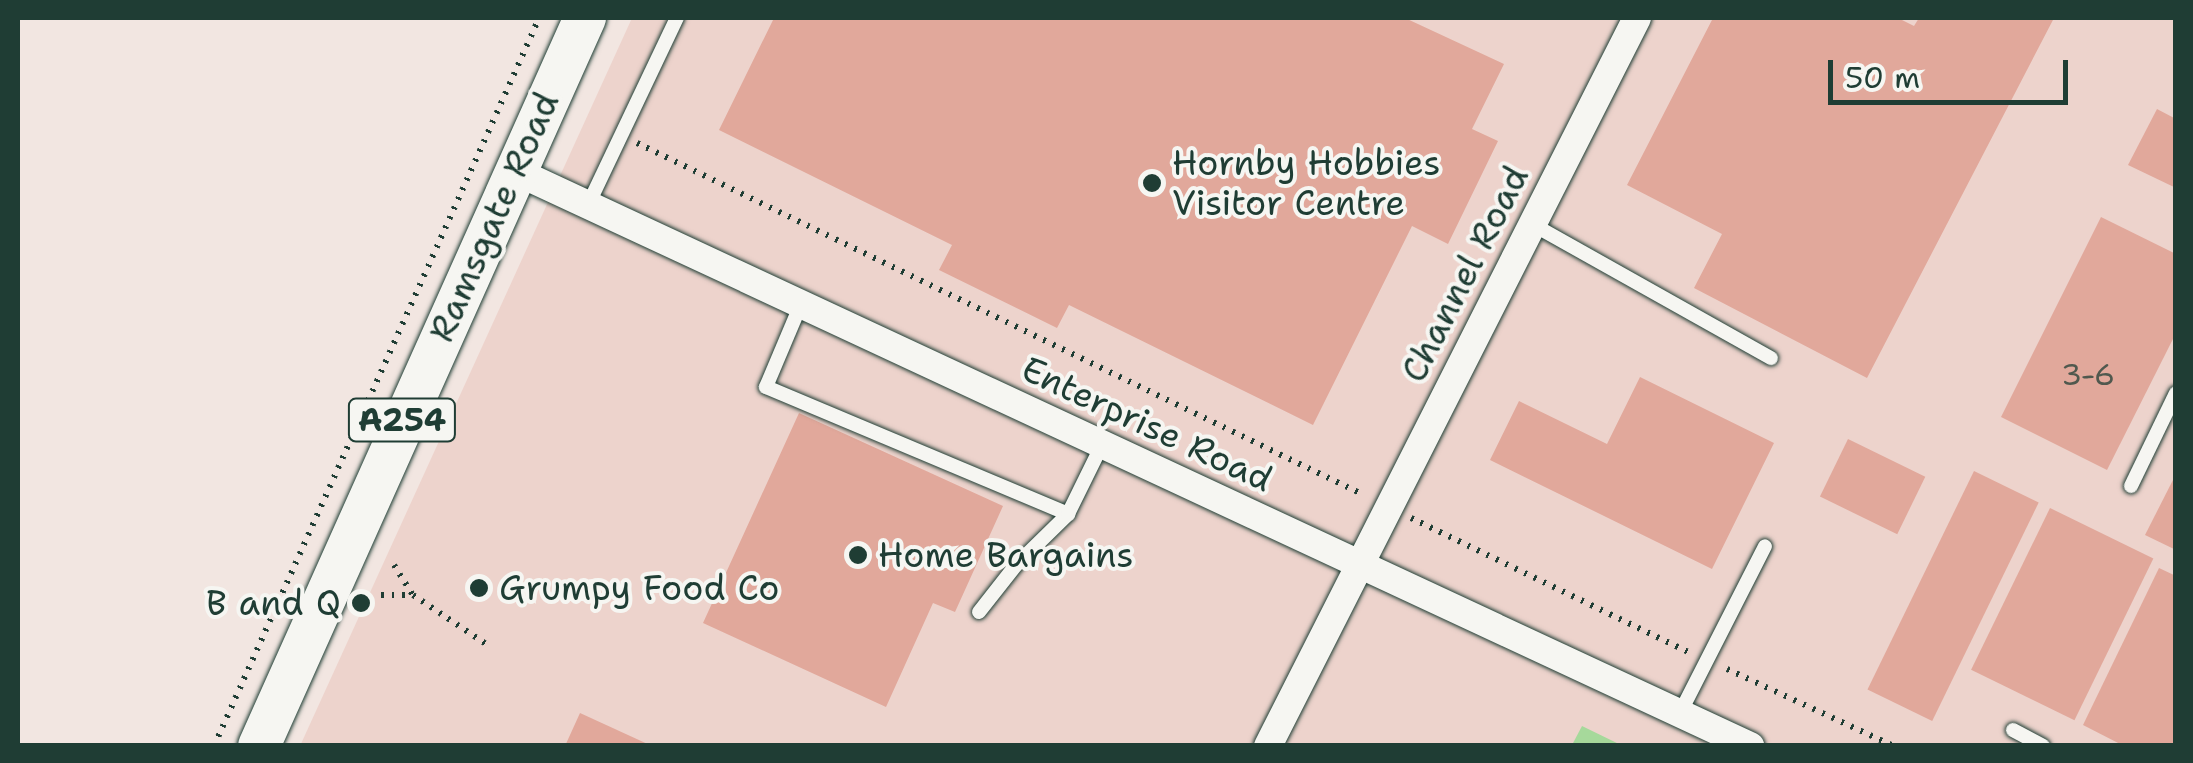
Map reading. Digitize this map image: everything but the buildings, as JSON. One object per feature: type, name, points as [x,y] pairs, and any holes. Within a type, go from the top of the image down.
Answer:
[{"type":"main road","name":"Ramsgate Road","points":[[258,746],[513,170],[585,18]]},
{"type":"street","name":"Channel Road","points":[[1268,746],[1637,18]]},
{"type":"street","name":"Enterprise Road","points":[[513,170],[1680,713],[1704,736],[1750,746]]},
{"type":"lane","points":[[589,203],[678,18]]},
{"type":"lane","points":[[1532,224],[1771,358]]},
{"type":"lane","points":[[802,304],[766,387],[1068,514]]},
{"type":"lane","points":[[2131,486],[2176,394]]},
{"type":"lane","points":[[980,612],[1016,566],[1068,514],[1102,446]]},
{"type":"lane","points":[[1680,713],[1765,546]]},
{"type":"lane","points":[[2013,730],[2043,746]]},
{"type":"path","points":[[214,746],[539,18]]},
{"type":"path","points":[[624,136],[1706,660],[1894,746]]},
{"type":"path","points":[[394,565],[413,595],[486,644]]},
{"type":"path","points":[[381,594],[413,595]]},
{"type":"shaded area","points":[[632,18],[2175,18],[2175,745],[300,746]]},
{"type":"green space","points":[[1582,726],[1621,745],[1572,745]]},
{"type":"place","name":"Hornby Hobbies Visitor Centre","points":[[1152,183]]},
{"type":"place","name":"Home Bargains","points":[[858,555]]},
{"type":"place","name":"Grumpy Food Co","points":[[479,588]]},
{"type":"place","name":"B and Q","points":[[361,603]]}]
